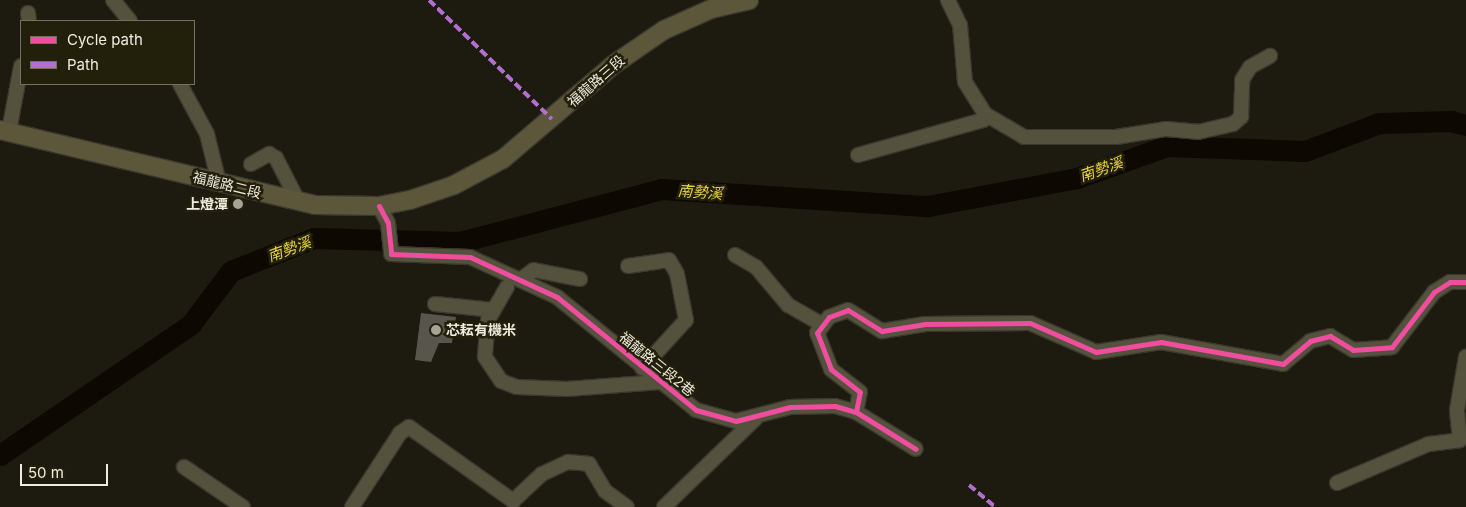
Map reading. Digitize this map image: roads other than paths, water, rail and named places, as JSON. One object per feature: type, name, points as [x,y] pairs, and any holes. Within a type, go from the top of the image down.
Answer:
[{"type":"main road","name":"福龍路三段","points":[[454,185],[503,159],[647,40],[711,9],[749,0]]},
{"type":"main road","name":"福龍路二段","points":[[4,130],[298,201],[379,206],[454,185]]},
{"type":"street","points":[[113,0],[129,20]]},
{"type":"street","points":[[948,0],[960,25],[965,82],[985,114],[1024,137],[1116,137],[1166,129],[1198,132],[1233,124],[1241,117],[1242,80],[1250,67],[1270,56]]},
{"type":"street","points":[[4,130],[20,70]]},
{"type":"street","points":[[181,85],[208,134],[219,183]]},
{"type":"street","points":[[858,155],[983,120],[985,114]]},
{"type":"street","points":[[251,164],[269,154],[276,158],[298,201]]},
{"type":"street","name":"福龍路三段2巷","points":[[379,206],[388,223],[391,254],[470,257],[567,302],[642,368],[708,416],[755,419],[812,405],[856,412],[916,449]]},
{"type":"street","points":[[735,255],[756,268],[788,305],[823,325]]},
{"type":"street","points":[[628,266],[669,260],[677,274],[686,320],[642,368]]},
{"type":"street","points":[[520,280],[534,270],[580,279]]},
{"type":"street","points":[[856,412],[860,392],[831,369],[817,333],[829,317],[848,310],[882,331],[925,324],[1030,323],[1096,352],[1161,342],[1283,364],[1310,341],[1330,336],[1353,350],[1392,347],[1434,292],[1450,282],[1466,282]]},
{"type":"street","points":[[507,287],[488,320],[485,357],[501,381],[517,387],[567,389],[660,382]]},
{"type":"street","points":[[435,304],[494,310]]},
{"type":"street","points":[[1337,483],[1429,444],[1460,440],[1457,410],[1466,357]]},
{"type":"street","points":[[664,507],[755,419]]},
{"type":"street","points":[[352,507],[400,432],[409,427],[513,501],[542,474],[568,462],[589,464],[605,491],[627,507]]},
{"type":"street","points":[[184,467],[243,507]]},
{"type":"waterway","name":"南勢溪","points":[[0,455],[191,324],[231,271],[314,238],[460,242],[662,189],[928,206],[1077,178],[1167,146],[1305,151],[1379,123],[1451,121],[1466,125]]},
{"type":"place","name":"上燈潭","points":[[238,204]]},
{"type":"place","name":"芯耘有機米","points":[[436,330]]}]
